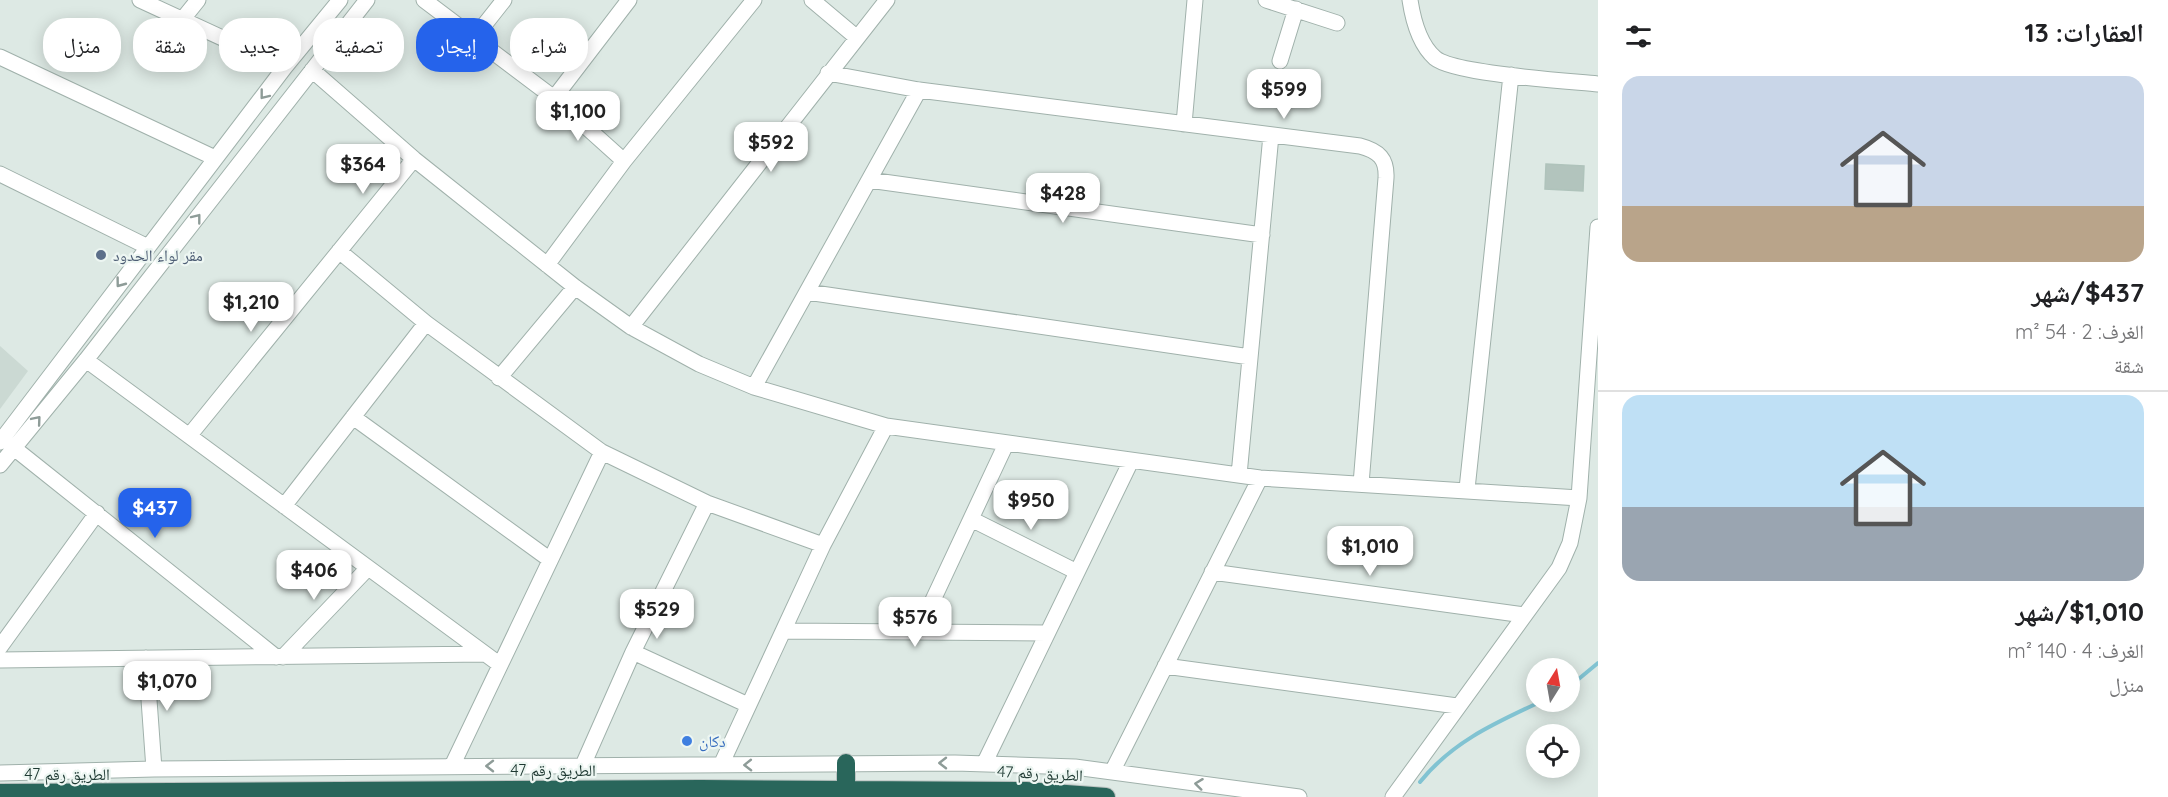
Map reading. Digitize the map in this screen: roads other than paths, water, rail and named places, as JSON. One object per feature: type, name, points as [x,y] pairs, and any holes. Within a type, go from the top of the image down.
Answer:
[{"type":"highway","points":[[846,763],[846,790]]},
{"type":"highway","name":"الطريق رقم 47","points":[[0,793],[142,795],[1026,790],[1106,797]]},
{"type":"street","points":[[140,0],[178,18]]},
{"type":"street","points":[[184,18],[198,0]]},
{"type":"street","points":[[301,48],[340,0]]},
{"type":"street","points":[[7,445],[87,360],[367,0]]},
{"type":"street","points":[[424,0],[448,18]]},
{"type":"street","points":[[490,18],[504,0]]},
{"type":"street","points":[[554,98],[629,0]]},
{"type":"street","points":[[547,265],[624,161],[754,0]]},
{"type":"street","points":[[812,0],[856,37]]},
{"type":"street","points":[[631,327],[887,0]]},
{"type":"street","points":[[1184,124],[1196,0]]},
{"type":"street","points":[[1266,0],[1337,23]]},
{"type":"street","points":[[1410,0],[1418,33],[1437,60],[1449,65],[1511,75],[1598,84]]},
{"type":"street","points":[[1280,61],[1296,9]]},
{"type":"street","points":[[498,56],[554,98],[624,161]]},
{"type":"street","points":[[0,57],[215,158]]},
{"type":"street","points":[[312,70],[414,159],[547,265],[631,327],[699,364],[754,387],[885,426],[1131,461],[1260,478],[1467,489],[1579,498]]},
{"type":"street","points":[[0,465],[7,445],[148,247],[281,72]]},
{"type":"street","points":[[828,73],[918,90],[1360,146],[1380,155],[1386,166],[1361,484]]},
{"type":"street","points":[[1467,489],[1511,75]]},
{"type":"street","points":[[754,387],[918,90]]},
{"type":"street","points":[[1239,475],[1271,135]]},
{"type":"street","points":[[189,436],[414,159]]},
{"type":"street","points":[[0,174],[148,247]]},
{"type":"street","points":[[869,180],[1262,235]]},
{"type":"street","points":[[1393,797],[1566,556],[1575,526],[1579,498],[1598,226]]},
{"type":"street","points":[[339,251],[426,323],[602,452],[707,503],[823,545]]},
{"type":"street","points":[[499,378],[575,286]]},
{"type":"street","points":[[807,292],[1250,357]]},
{"type":"street","points":[[284,506],[426,323]]},
{"type":"street","points":[[87,360],[499,664]]},
{"type":"street","points":[[352,417],[549,559]]},
{"type":"street","points":[[721,765],[823,545],[885,426]]},
{"type":"street","points":[[918,632],[1006,444]]},
{"type":"street","points":[[7,445],[280,657]]},
{"type":"street","points":[[452,766],[602,452]]},
{"type":"street","points":[[984,764],[1131,461]]},
{"type":"street","points":[[1112,772],[1260,478]]},
{"type":"street","points":[[583,765],[633,652],[707,503]]},
{"type":"street","points":[[0,647],[97,513]]},
{"type":"street","points":[[971,519],[1077,572]]},
{"type":"street","points":[[280,657],[368,568]]},
{"type":"street","points":[[1212,572],[1524,615]]},
{"type":"street","points":[[783,631],[1047,633]]},
{"type":"street","points":[[633,652],[748,705]]},
{"type":"street","points":[[0,660],[485,654]]},
{"type":"street","points":[[146,658],[154,769]]},
{"type":"street","points":[[1165,666],[1457,706]]},
{"type":"street","points":[[0,773],[452,766],[984,764],[1075,768],[1299,797]]},
{"type":"waterway","points":[[1580,678],[1598,663]]},
{"type":"waterway","points":[[1420,782],[1432,768],[1460,745],[1526,709]]},
{"type":"place","name":"مقر لواء الحدود","points":[[101,255]]},
{"type":"place","name":"دكان","points":[[687,741]]}]
